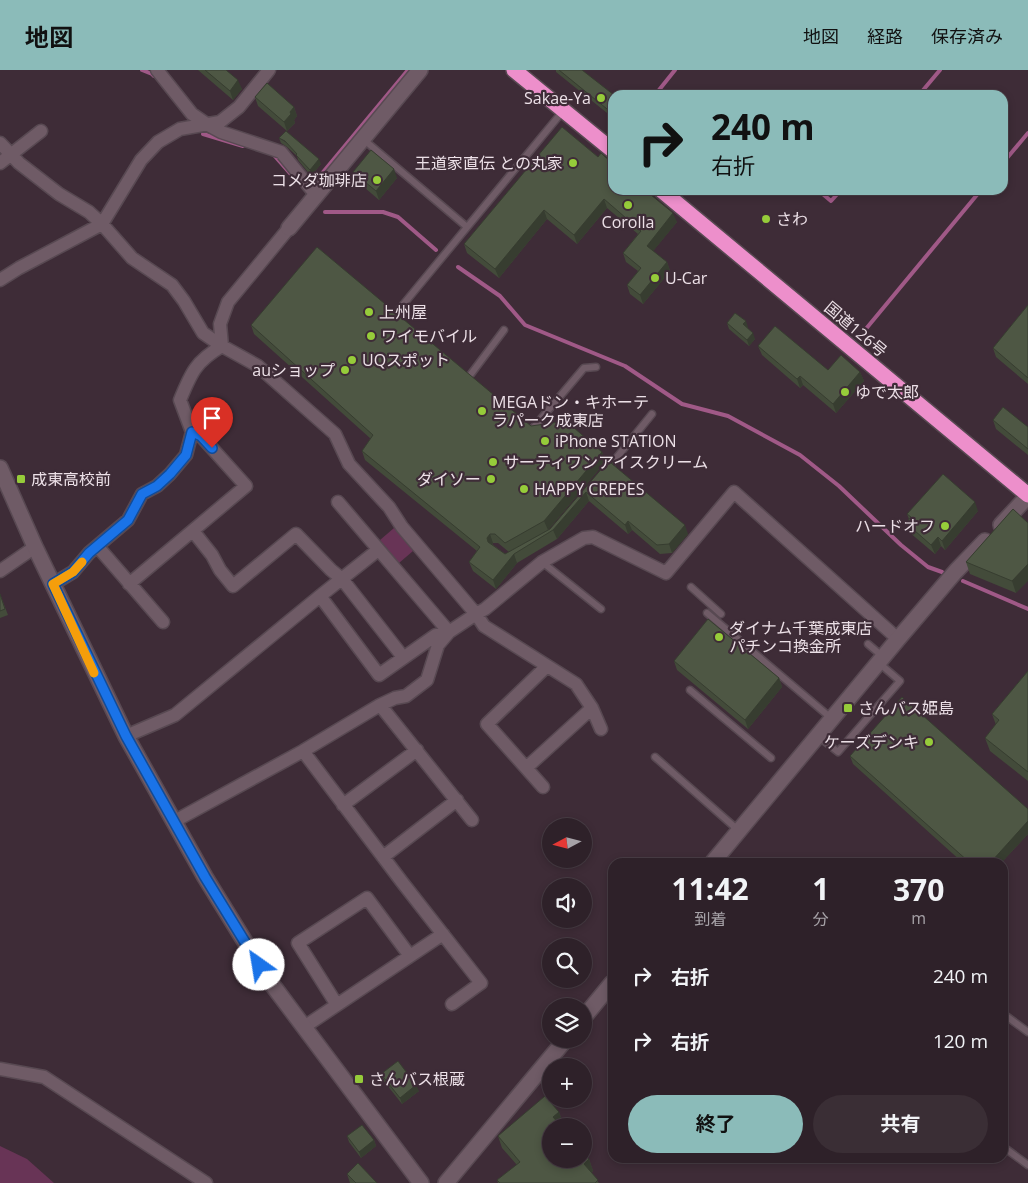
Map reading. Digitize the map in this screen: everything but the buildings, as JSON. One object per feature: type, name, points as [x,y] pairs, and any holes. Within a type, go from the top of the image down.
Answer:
[{"type":"highway","points":[[514,70],[608,147]]},
{"type":"highway","name":"国道126号","points":[[667,195],[1028,496]]},
{"type":"street","points":[[157,70],[192,114],[208,126],[281,152],[316,195]]},
{"type":"street","points":[[0,280],[102,224],[140,160],[158,142],[180,129],[208,126],[220,122],[239,107],[269,70]]},
{"type":"street","points":[[222,346],[220,324],[228,302],[420,70]]},
{"type":"street","points":[[0,163],[41,131]]},
{"type":"street","points":[[0,142],[19,163],[59,194],[89,212],[132,258],[172,286],[184,301],[203,333],[258,366],[335,434],[349,464],[389,508],[402,527],[484,626],[576,684],[592,708],[601,729]]},
{"type":"street","points":[[53,584],[73,572],[89,553],[128,520],[142,494],[157,486],[186,455],[192,432],[180,400],[192,372],[207,354],[222,346]]},
{"type":"street","points":[[129,584],[246,486],[201,436],[192,432]]},
{"type":"street","points":[[0,468],[35,547],[126,736],[205,877],[268,979],[420,1183]]},
{"type":"street","points":[[320,596],[379,675],[436,635],[448,632],[485,609],[542,562],[584,538],[593,537],[666,573],[734,492],[898,639]]},
{"type":"street","points":[[716,858],[956,571],[1028,496]]},
{"type":"street","points":[[338,502],[448,632]]},
{"type":"street","points":[[193,531],[233,586],[296,534],[330,570],[342,579],[403,657]]},
{"type":"street","points":[[98,546],[163,622]]},
{"type":"street","points":[[0,571],[35,547]]},
{"type":"street","points":[[126,736],[175,715],[378,550]]},
{"type":"street","points":[[173,822],[304,751],[380,705],[395,698],[406,696],[427,680],[438,645],[448,632]]},
{"type":"street","points":[[543,787],[486,724],[547,666]]},
{"type":"street","points":[[380,705],[472,820]]},
{"type":"street","points":[[526,768],[592,708]]},
{"type":"street","points":[[344,804],[417,750]]},
{"type":"street","points":[[304,751],[481,983],[452,1004]]},
{"type":"street","points":[[383,857],[457,800]]},
{"type":"street","points":[[337,1005],[298,943],[367,898],[410,956]]},
{"type":"street","points":[[304,1027],[443,934]]},
{"type":"street","points":[[592,1008],[608,988]]},
{"type":"street","points":[[446,1183],[558,1048]]},
{"type":"street","points":[[0,1069],[44,1077],[206,1183]]},
{"type":"lane","points":[[397,312],[564,110]]},
{"type":"lane","points":[[363,139],[467,227]]},
{"type":"lane","points":[[470,374],[504,330]]},
{"type":"lane","points":[[534,427],[584,368],[596,367]]},
{"type":"lane","points":[[601,476],[652,414]]},
{"type":"lane","points":[[542,562],[601,609]]},
{"type":"lane","points":[[691,587],[721,614]]},
{"type":"lane","points":[[707,613],[832,719]]},
{"type":"lane","points":[[818,736],[838,752],[900,681],[868,644]]},
{"type":"lane","points":[[690,690],[771,758]]},
{"type":"lane","points":[[655,757],[739,831]]},
{"type":"lane","points":[[1008,1018],[1028,1032]]},
{"type":"lane","points":[[1008,1150],[1028,1164]]},
{"type":"shaded area","points":[[394,528],[413,551],[399,563],[380,540]]},
{"type":"shaded area","points":[[0,1146],[27,1159],[54,1183],[0,1183]]},
{"type":"waterway","points":[[142,70],[154,76]]},
{"type":"waterway","points":[[314,183],[408,70]]},
{"type":"waterway","points":[[659,90],[675,70]]},
{"type":"waterway","points":[[923,90],[940,70]]},
{"type":"waterway","points":[[1008,157],[1028,133]]},
{"type":"waterway","points":[[203,134],[243,146]]},
{"type":"waterway","points":[[273,154],[295,179]]},
{"type":"waterway","points":[[824,195],[831,201],[836,195]]},
{"type":"waterway","points":[[865,330],[977,195]]},
{"type":"waterway","points":[[325,212],[383,212],[398,217],[436,250]]},
{"type":"waterway","points":[[458,267],[500,296],[525,325],[625,366],[682,404],[728,416],[800,455],[839,486],[901,545],[928,567],[942,572]]},
{"type":"waterway","points":[[963,581],[1028,609]]},
{"type":"slow traffic","points":[[82,562],[73,572],[53,584],[94,673]]},
{"type":"place","name":"Sakae-Ya","points":[[601,98]]},
{"type":"place","name":"王道家直伝 との丸家","points":[[573,163]]},
{"type":"place","name":"コメダ珈琲店","points":[[377,180]]},
{"type":"place","name":"Corolla","points":[[628,205]]},
{"type":"place","name":"さわ","points":[[766,219]]},
{"type":"place","name":"U-Car","points":[[655,278]]},
{"type":"place","name":"上州屋","points":[[369,312]]},
{"type":"place","name":"ワイモバイル","points":[[371,336]]},
{"type":"place","name":"UQスポット","points":[[352,360]]},
{"type":"place","name":"auショップ","points":[[345,370]]},
{"type":"place","name":"ゆで太郎","points":[[845,392]]},
{"type":"place","name":"MEGAドン・キホーテ ラパーク成東店","points":[[482,411]]},
{"type":"place","name":"iPhone STATION","points":[[545,441]]},
{"type":"place","name":"サーティワンアイスクリーム","points":[[493,462]]},
{"type":"place","name":"成東高校前","points":[[21,479]]},
{"type":"place","name":"ダイソー","points":[[491,479]]},
{"type":"place","name":"HAPPY CREPES","points":[[524,489]]},
{"type":"place","name":"ハードオフ","points":[[945,526]]},
{"type":"place","name":"ダイナム千葉成東店 パチンコ換金所","points":[[719,637]]},
{"type":"place","name":"さんバス姫島","points":[[848,708]]},
{"type":"place","name":"ケーズデンキ","points":[[929,742]]},
{"type":"place","name":"さんバス根蔵","points":[[359,1079]]},
{"type":"route","points":[[212,448],[201,436],[192,432],[186,455],[157,486],[142,494],[128,520],[89,553],[73,572],[53,584],[126,736],[173,822],[259,965]]}]
